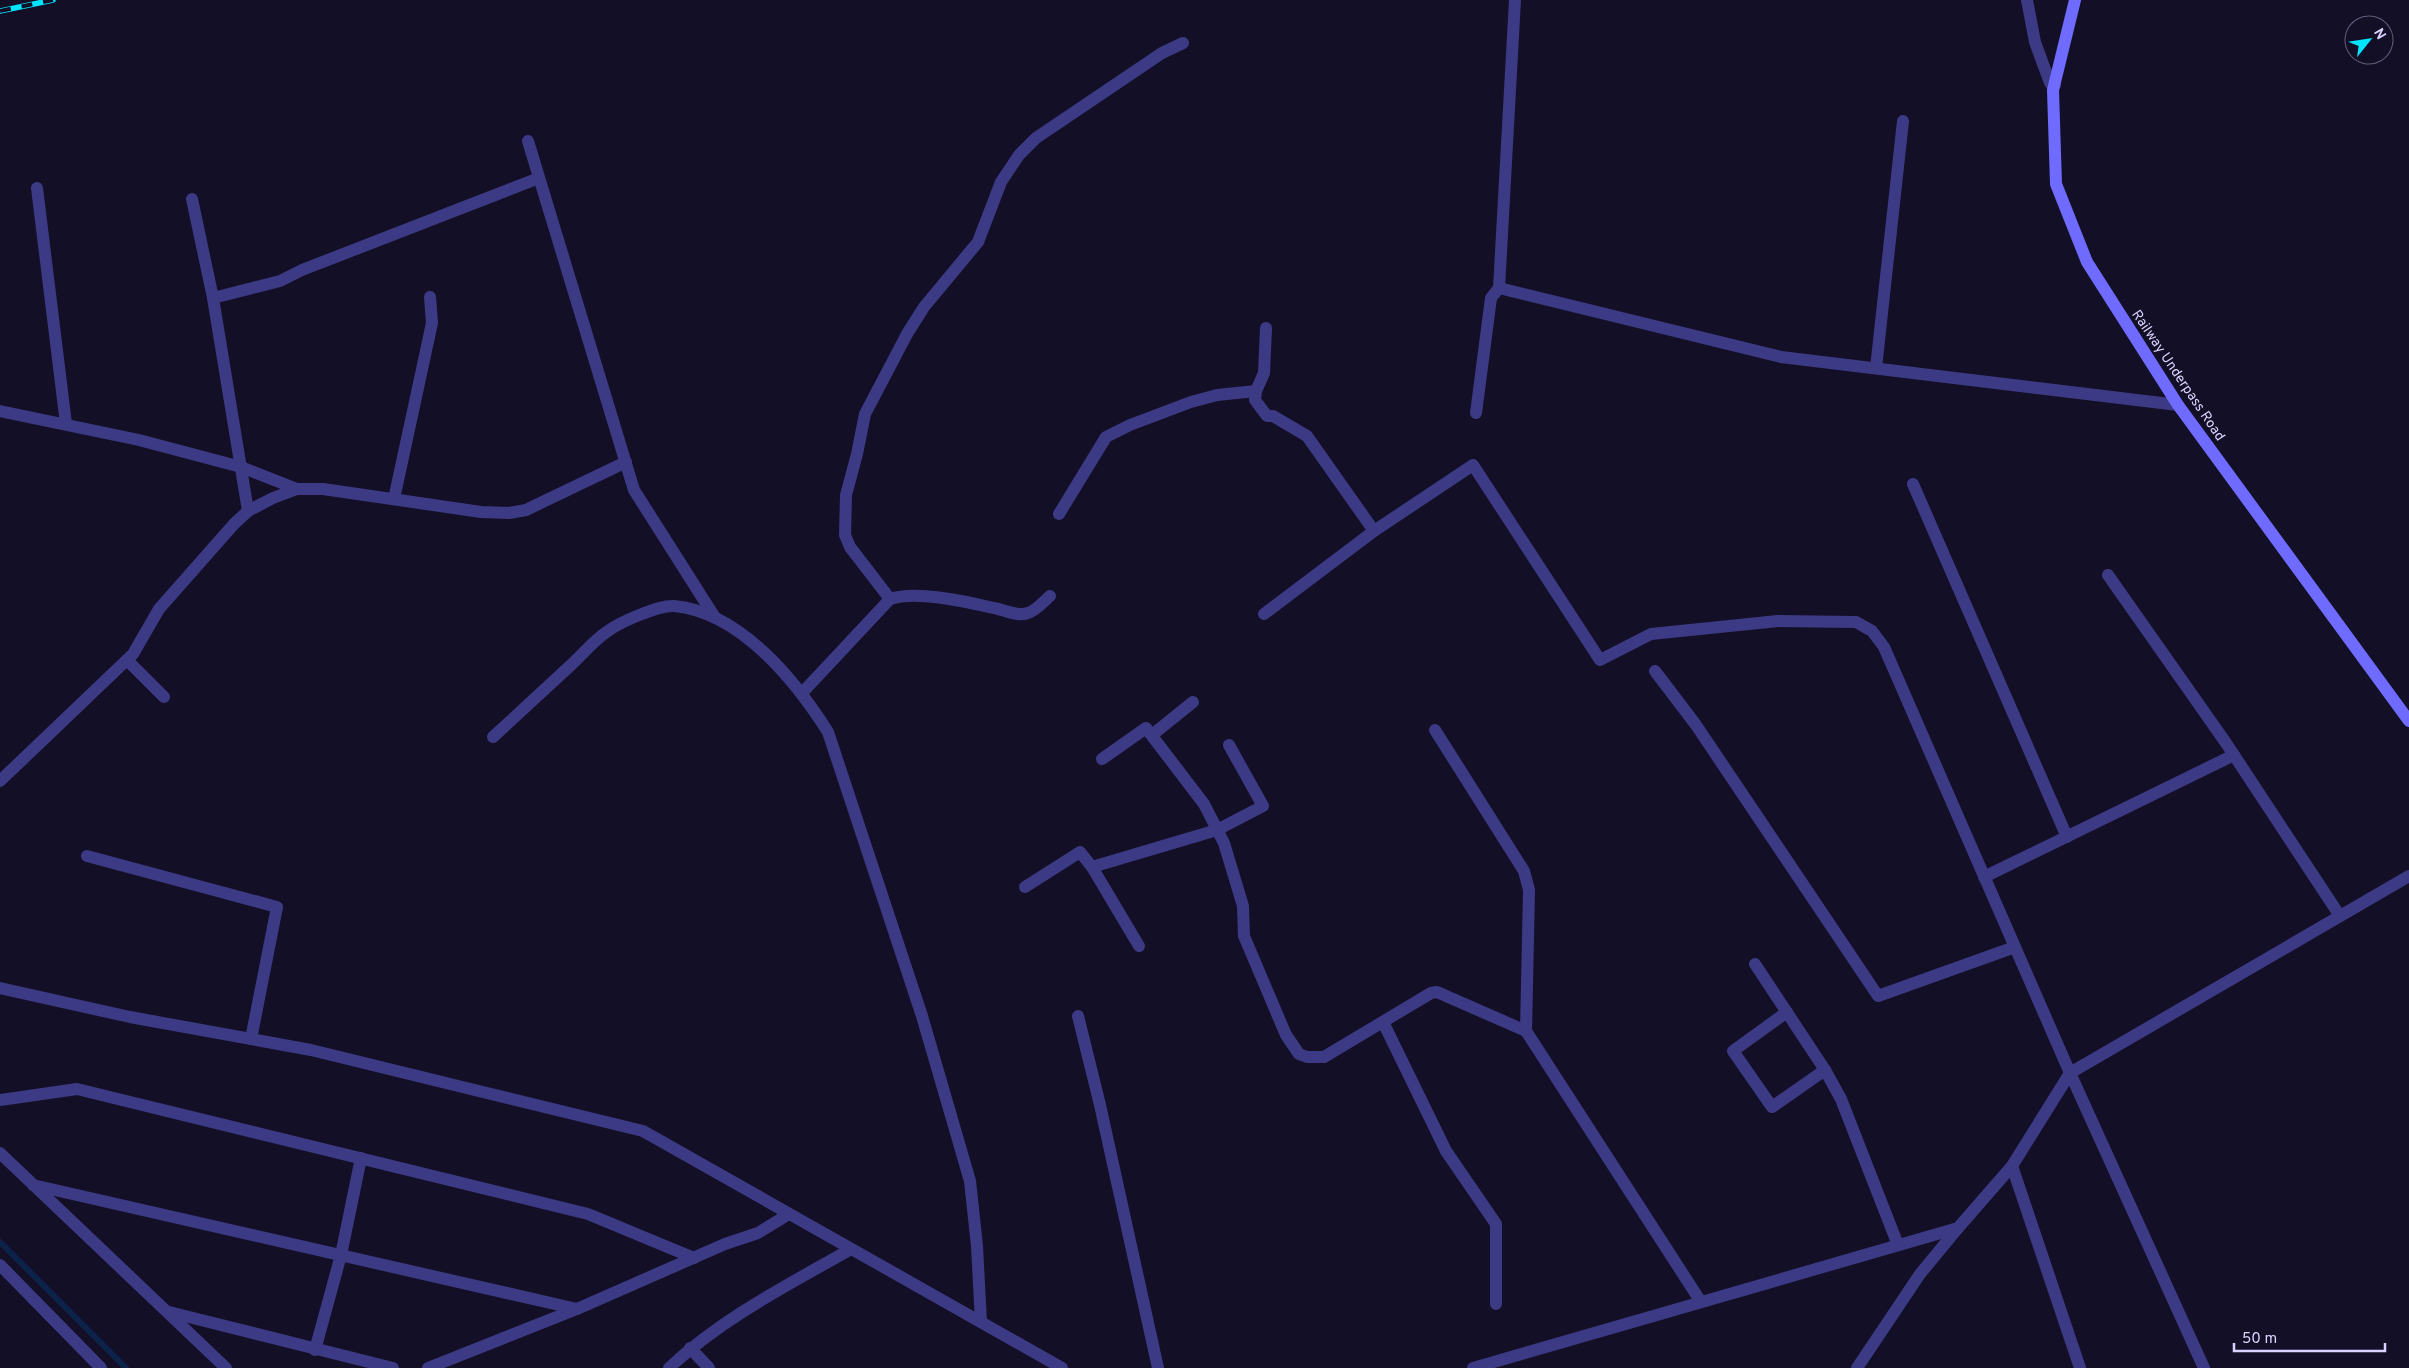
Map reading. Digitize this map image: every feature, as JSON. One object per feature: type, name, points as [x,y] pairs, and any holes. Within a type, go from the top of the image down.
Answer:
[{"type":"street","points":[[1476,413],[1492,298],[1499,288],[1515,0]]},
{"type":"street","points":[[2026,0],[2040,56],[2050,82],[2054,85]]},
{"type":"street","name":"Railway Underpass Road","points":[[2075,0],[2054,85],[2056,184],[2087,262],[2178,405],[2409,720]]},
{"type":"street","points":[[890,600],[850,548],[845,535],[846,495],[865,414],[907,334],[924,307],[978,242],[1000,182],[1019,155],[1036,138],[1162,53],[1183,43]]},
{"type":"street","points":[[1876,368],[1903,121]]},
{"type":"street","points":[[528,141],[634,490],[714,616]]},
{"type":"street","points":[[213,298],[280,281],[302,270],[539,178]]},
{"type":"street","points":[[37,188],[66,424]]},
{"type":"street","points":[[192,199],[213,298],[248,511]]},
{"type":"street","points":[[1499,288],[1781,357],[2178,405]]},
{"type":"street","points":[[394,499],[432,323],[430,297]]},
{"type":"street","points":[[1266,328],[1264,373],[1256,391],[1255,400],[1267,416],[1273,416],[1307,436],[1374,531]]},
{"type":"street","points":[[1060,514],[1106,437],[1130,424],[1191,402],[1217,395],[1256,391]]},
{"type":"street","points":[[0,411],[139,440],[241,467],[297,489],[323,490],[481,512],[509,513],[526,510],[626,462]]},
{"type":"street","points":[[1264,614],[1374,531],[1473,465],[1600,660],[1651,634],[1778,621],[1856,622],[1872,631],[1884,647],[2070,1072],[2204,1368]]},
{"type":"street","points":[[1913,484],[2067,837]]},
{"type":"street","points":[[0,780],[133,654],[159,609],[234,524],[248,511],[297,489]]},
{"type":"street","points":[[2108,575],[2234,755],[2340,916]]},
{"type":"street","points":[[802,693],[890,600],[898,597],[928,598],[995,608],[1020,614],[1030,613],[1050,596]]},
{"type":"street","points":[[493,737],[608,631],[657,608],[674,606],[714,616],[735,628],[768,657],[802,693],[828,732],[922,1016],[970,1181],[977,1246],[981,1322]]},
{"type":"street","points":[[127,660],[164,697]]},
{"type":"street","points":[[1655,671],[1696,726],[1878,996],[2015,947]]},
{"type":"street","points":[[1152,736],[1193,702]]},
{"type":"street","points":[[1102,759],[1146,728],[1204,804],[1217,830],[1239,891],[1243,906],[1244,936],[1286,1035],[1299,1054],[1307,1057],[1324,1057],[1431,993],[1437,992],[1526,1031],[1701,1302]]},
{"type":"street","points":[[1435,730],[1524,871],[1529,890],[1526,1031]]},
{"type":"street","points":[[1092,867],[1217,830],[1263,806],[1229,745]]},
{"type":"street","points":[[1984,877],[2234,755]]},
{"type":"street","points":[[1025,887],[1080,852],[1092,867],[1139,946]]},
{"type":"street","points":[[87,856],[277,907],[251,1039]]},
{"type":"street","points":[[1857,1368],[1920,1274],[2012,1166],[2070,1072],[2409,876]]},
{"type":"street","points":[[1755,964],[1825,1070],[1841,1100],[1898,1245]]},
{"type":"street","points":[[0,988],[130,1017],[311,1050],[643,1131],[1062,1368]]},
{"type":"street","points":[[1787,1012],[1733,1051],[1772,1107],[1825,1070]]},
{"type":"street","points":[[1078,1016],[1100,1105],[1158,1368]]},
{"type":"street","points":[[1383,1022],[1446,1151],[1496,1224],[1496,1304]]},
{"type":"street","points":[[0,1100],[77,1090],[588,1214],[694,1258]]},
{"type":"street","points":[[0,1153],[226,1368]]},
{"type":"street","points":[[315,1350],[341,1255],[361,1158]]},
{"type":"street","points":[[2012,1166],[2080,1368]]},
{"type":"street","points":[[33,1185],[577,1310]]},
{"type":"street","points":[[428,1368],[577,1310],[725,1244],[758,1233],[789,1214]]},
{"type":"street","points":[[1473,1368],[1958,1228]]},
{"type":"street","points":[[669,1368],[690,1348],[736,1316],[851,1249]]},
{"type":"street","points":[[0,1265],[101,1368]]},
{"type":"street","points":[[166,1311],[315,1350],[393,1368]]},
{"type":"street","points":[[690,1348],[709,1368]]},
{"type":"waterway","points":[[0,1242],[126,1368]]},
{"type":"railway","points":[[0,11],[53,0]]}]
